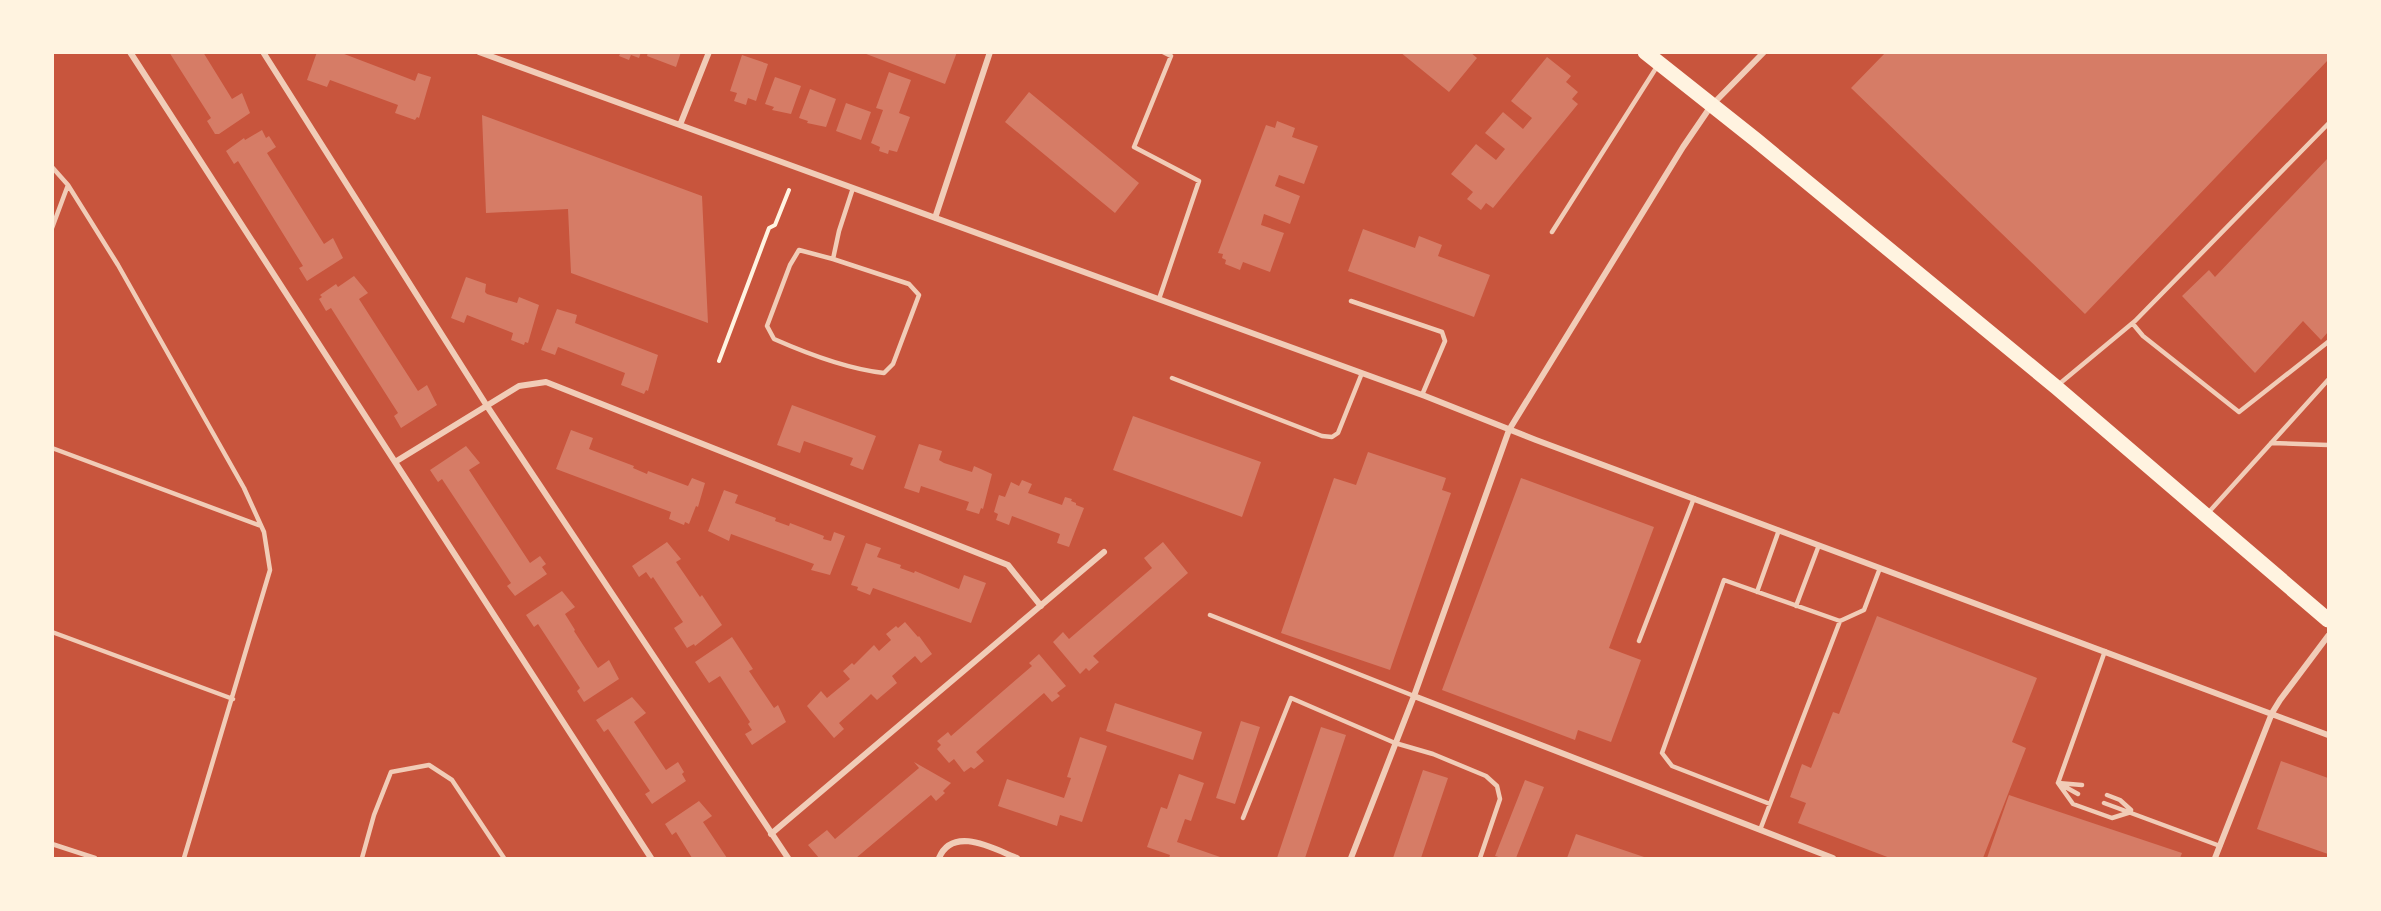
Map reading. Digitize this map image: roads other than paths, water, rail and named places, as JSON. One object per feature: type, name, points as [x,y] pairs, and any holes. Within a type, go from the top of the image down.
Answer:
[{"type":"main road","points":[[1645,52],[1756,140],[2056,387],[2328,620]]},
{"type":"street","points":[[130,52],[651,858]]},
{"type":"street","points":[[263,52],[487,406],[788,858]]},
{"type":"street","points":[[479,52],[1424,395],[1509,430],[2328,735]]},
{"type":"street","points":[[680,125],[709,52]]},
{"type":"street","points":[[935,218],[990,52]]},
{"type":"street","points":[[1351,858],[1414,696],[1509,430],[1683,147],[1711,106],[1764,52]]},
{"type":"street","points":[[395,462],[519,386],[546,382],[1008,566],[1041,606]]},
{"type":"street","points":[[771,834],[1104,552]]},
{"type":"street","points":[[2215,858],[2272,714],[2328,636]]},
{"type":"street","points":[[1414,696],[1833,858]]},
{"type":"street","points":[[940,856],[948,845],[958,840],[974,842],[1017,858]]},
{"type":"lane","points":[[1159,299],[1199,181],[1134,147],[1171,56],[1163,52]]},
{"type":"lane","points":[[1552,232],[1659,64]]},
{"type":"lane","points":[[2056,387],[2133,324],[2328,124]]},
{"type":"lane","points":[[52,167],[68,185],[118,266],[232,468],[264,532],[270,570],[184,858]]},
{"type":"lane","points":[[52,228],[68,185]]},
{"type":"lane","points":[[833,259],[839,231],[853,188]]},
{"type":"lane","points":[[799,250],[833,259],[909,284],[919,295],[893,364],[884,373],[865,371],[791,346],[774,339],[767,326],[790,265],[799,250]]},
{"type":"lane","points":[[1351,301],[1442,332],[1445,341],[1424,395]]},
{"type":"lane","points":[[2133,324],[2143,336],[2239,412],[2328,342]]},
{"type":"lane","points":[[1172,378],[1322,436],[1332,437],[1338,433],[1362,373]]},
{"type":"lane","points":[[2206,515],[2328,380]]},
{"type":"lane","points":[[2271,443],[2328,445]]},
{"type":"lane","points":[[52,448],[261,526]]},
{"type":"lane","points":[[1639,641],[1694,498]]},
{"type":"lane","points":[[1757,592],[1779,530]]},
{"type":"lane","points":[[1796,606],[1819,545]]},
{"type":"lane","points":[[1770,804],[1672,766],[1662,753],[1724,580],[1840,621],[1864,610],[1880,568]]},
{"type":"lane","points":[[1210,615],[1414,696]]},
{"type":"lane","points":[[1760,830],[1840,621]]},
{"type":"lane","points":[[52,632],[232,699]]},
{"type":"lane","points":[[2058,783],[2105,651]]},
{"type":"lane","points":[[1244,818],[1291,698],[1395,743],[1472,769],[1486,776],[1497,786],[1500,800],[1480,858]]},
{"type":"lane","points":[[362,858],[374,815],[391,772],[429,765],[452,780],[504,858]]},
{"type":"lane","points":[[2058,783],[2082,786]]},
{"type":"lane","points":[[2058,783],[2078,794]]},
{"type":"lane","points":[[2058,783],[2073,804],[2112,818],[2133,812]]},
{"type":"lane","points":[[2107,795],[2120,800],[2133,812]]},
{"type":"lane","points":[[2104,803],[2220,846]]},
{"type":"lane","points":[[52,844],[95,858]]}]
